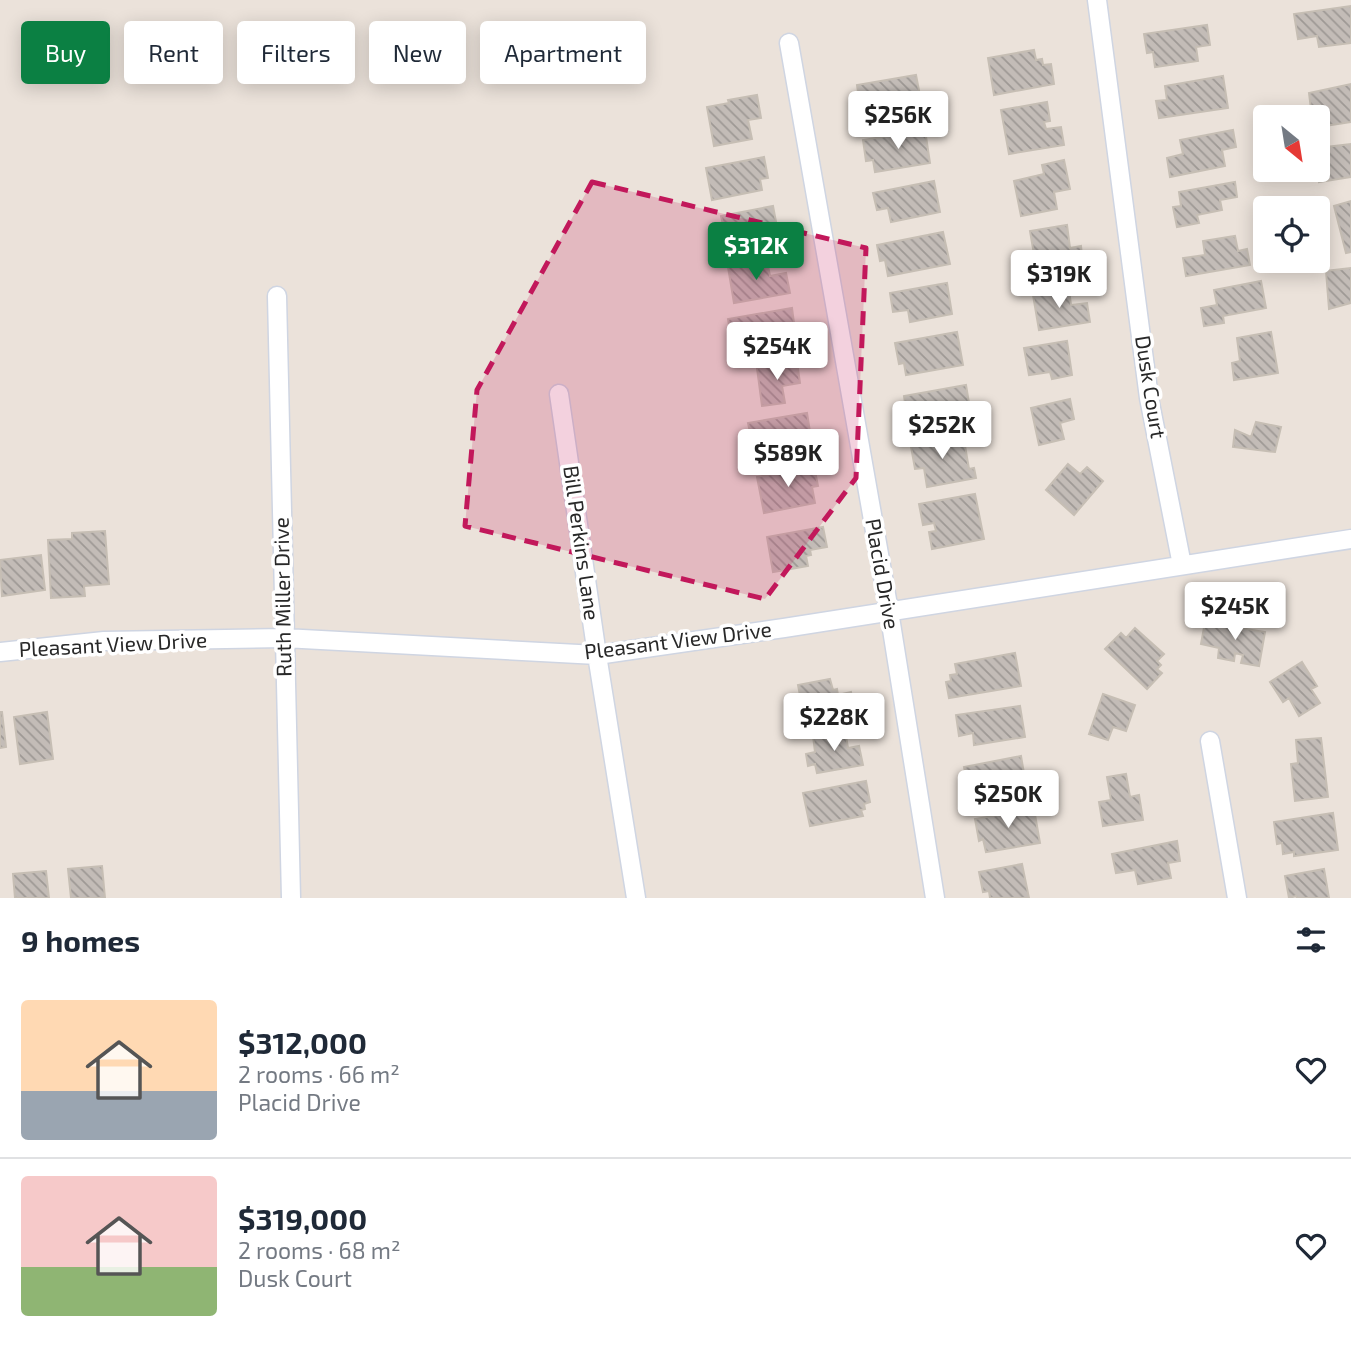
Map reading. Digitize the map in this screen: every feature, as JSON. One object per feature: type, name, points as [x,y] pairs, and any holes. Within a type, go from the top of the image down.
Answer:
[{"type":"street","name":"Dusk Court","points":[[1097,0],[1149,398],[1182,565]]},
{"type":"street","name":"Placid Drive","points":[[789,43],[889,611],[935,898]]},
{"type":"street","name":"Ruth Miller Drive","points":[[277,296],[291,898]]},
{"type":"street","name":"Bill Perkins Lane","points":[[559,394],[636,898]]},
{"type":"street","name":"Pleasant View Drive","points":[[0,652],[104,641],[284,638],[597,654],[784,628],[1351,539]]},
{"type":"street","points":[[1210,741],[1237,898]]},
{"type":"highlighted area","points":[[592,182],[866,248],[856,478],[765,599],[465,526],[477,390]]},
{"type":"building","points":[[1351,6],[1351,43],[1319,47],[1317,36],[1298,39],[1294,14]]},
{"type":"building","points":[[1207,25],[1210,45],[1196,47],[1198,61],[1155,67],[1153,52],[1147,53],[1144,34]]},
{"type":"building","points":[[1034,50],[1036,60],[1042,59],[1043,65],[1051,64],[1054,84],[994,95],[988,58]]},
{"type":"building","points":[[916,75],[923,111],[876,119],[874,110],[869,110],[868,104],[860,106],[857,85]]},
{"type":"building","points":[[1223,76],[1228,108],[1159,118],[1156,101],[1167,100],[1165,86]]},
{"type":"building","points":[[1351,84],[1351,122],[1330,125],[1330,105],[1310,105],[1309,93]]},
{"type":"building","points":[[757,95],[761,118],[748,120],[752,139],[714,146],[707,107]]},
{"type":"building","points":[[1047,102],[1050,121],[1044,122],[1046,129],[1061,127],[1064,145],[1009,154],[1001,110]]},
{"type":"building","points":[[925,130],[930,163],[875,172],[873,160],[866,161],[863,140]]},
{"type":"building","points":[[1233,130],[1236,147],[1222,150],[1225,166],[1170,177],[1167,158],[1183,154],[1180,140]]},
{"type":"building","points":[[1351,144],[1351,177],[1330,180],[1330,147]]},
{"type":"building","points":[[764,157],[768,178],[760,179],[762,190],[712,200],[706,168]]},
{"type":"building","points":[[1064,160],[1070,189],[1054,192],[1057,209],[1021,216],[1014,181],[1044,174],[1042,165]]},
{"type":"building","points":[[934,181],[940,212],[891,222],[888,208],[877,210],[873,193]]},
{"type":"building","points":[[1235,182],[1237,197],[1220,200],[1222,210],[1197,215],[1199,223],[1177,227],[1173,207],[1181,206],[1179,192]]},
{"type":"building","points":[[1351,201],[1351,252],[1346,253],[1334,206]]},
{"type":"building","points":[[773,206],[777,227],[758,231],[761,244],[716,253],[713,237],[725,234],[721,216]]},
{"type":"building","points":[[1067,225],[1070,248],[1081,246],[1083,265],[1037,272],[1030,231]]},
{"type":"building","points":[[943,232],[950,264],[888,276],[885,260],[880,261],[877,245]]},
{"type":"building","points":[[1235,236],[1238,251],[1247,249],[1250,265],[1186,276],[1183,258],[1205,255],[1203,241]]},
{"type":"building","points":[[767,261],[770,276],[786,273],[790,293],[734,303],[728,267]]},
{"type":"building","points":[[1351,268],[1351,303],[1329,309],[1326,273]]},
{"type":"building","points":[[1261,281],[1266,308],[1223,316],[1224,323],[1204,326],[1201,308],[1217,305],[1214,290]]},
{"type":"building","points":[[947,283],[952,314],[910,322],[908,310],[893,312],[890,293]]},
{"type":"building","points":[[1069,289],[1071,305],[1087,303],[1090,322],[1039,330],[1033,295]]},
{"type":"building","points":[[792,308],[795,331],[785,333],[786,341],[781,341],[782,348],[734,356],[728,319]]},
{"type":"building","points":[[957,332],[963,365],[906,375],[904,363],[899,364],[895,343]]},
{"type":"building","points":[[1271,332],[1278,373],[1234,380],[1232,363],[1240,361],[1237,338]]},
{"type":"building","points":[[1067,341],[1072,375],[1052,379],[1050,372],[1029,375],[1024,348]]},
{"type":"building","points":[[797,362],[800,383],[782,386],[785,403],[762,406],[757,368]]},
{"type":"building","points":[[966,385],[969,403],[962,404],[964,417],[926,424],[924,413],[907,416],[904,396]]},
{"type":"building","points":[[1070,399],[1074,419],[1060,423],[1064,439],[1039,445],[1031,408]]},
{"type":"building","points":[[807,413],[810,432],[804,433],[807,449],[762,456],[759,441],[752,442],[748,423]]},
{"type":"building","points":[[1256,422],[1281,427],[1275,452],[1233,447],[1235,430],[1251,437]]},
{"type":"building","points":[[936,437],[938,444],[964,440],[969,469],[974,468],[976,478],[927,487],[924,468],[915,469],[910,441]]},
{"type":"building","points":[[1068,464],[1080,474],[1087,467],[1103,481],[1074,515],[1046,490]]},
{"type":"building","points":[[814,466],[818,486],[812,487],[815,503],[764,513],[757,477]]},
{"type":"building","points":[[975,494],[984,539],[932,549],[929,532],[936,531],[934,523],[923,525],[919,504]]},
{"type":"building","points":[[823,527],[827,547],[810,550],[811,555],[806,556],[808,566],[773,572],[767,537]]},
{"type":"building","points":[[105,531],[109,584],[84,586],[85,596],[51,598],[48,540],[72,539],[72,533]]},
{"type":"building","points":[[41,555],[45,590],[2,596],[0,560]]},
{"type":"building","points":[[1205,622],[1265,632],[1259,666],[1241,663],[1243,655],[1235,653],[1234,661],[1218,658],[1219,648],[1201,644]]},
{"type":"building","points":[[1135,628],[1164,654],[1157,661],[1161,665],[1157,669],[1162,673],[1147,689],[1105,649],[1121,633],[1126,638]]},
{"type":"building","points":[[1015,653],[1021,686],[949,698],[946,682],[951,681],[950,675],[957,674],[955,664]]},
{"type":"building","points":[[1302,662],[1317,686],[1311,689],[1320,703],[1299,716],[1289,698],[1283,702],[1270,682]]},
{"type":"building","points":[[830,679],[833,690],[837,689],[838,695],[851,692],[854,711],[805,721],[798,685]]},
{"type":"building","points":[[1103,694],[1135,705],[1126,731],[1113,727],[1108,740],[1089,734]]},
{"type":"building","points":[[1020,706],[1025,737],[974,745],[973,733],[959,736],[956,715]]},
{"type":"building","points":[[0,712],[6,747],[0,748]]},
{"type":"building","points":[[47,712],[53,759],[20,764],[14,717]]},
{"type":"building","points":[[845,730],[848,748],[859,746],[863,765],[817,773],[815,764],[808,766],[806,754],[815,752],[813,736]]},
{"type":"building","points":[[1321,738],[1328,797],[1295,801],[1291,764],[1298,763],[1296,740]]},
{"type":"building","points":[[1021,756],[1027,791],[979,799],[976,785],[968,787],[964,767]]},
{"type":"building","points":[[1126,774],[1130,797],[1139,795],[1143,820],[1103,826],[1099,802],[1111,800],[1107,777]]},
{"type":"building","points":[[866,781],[870,802],[864,804],[865,809],[861,810],[863,816],[810,826],[803,793]]},
{"type":"building","points":[[1034,809],[1040,843],[986,852],[983,839],[979,841],[975,819]]},
{"type":"building","points":[[1333,813],[1338,850],[1294,856],[1294,852],[1283,854],[1282,843],[1277,844],[1274,822]]},
{"type":"building","points":[[1177,841],[1180,861],[1168,863],[1171,878],[1138,884],[1135,870],[1116,873],[1112,854]]},
{"type":"building","points":[[1022,864],[1029,898],[990,898],[989,891],[983,892],[979,872]]},
{"type":"building","points":[[102,866],[105,898],[71,898],[68,869]]},
{"type":"building","points":[[1324,869],[1329,898],[1289,898],[1285,876]]},
{"type":"building","points":[[46,871],[49,898],[15,898],[13,874]]}]
